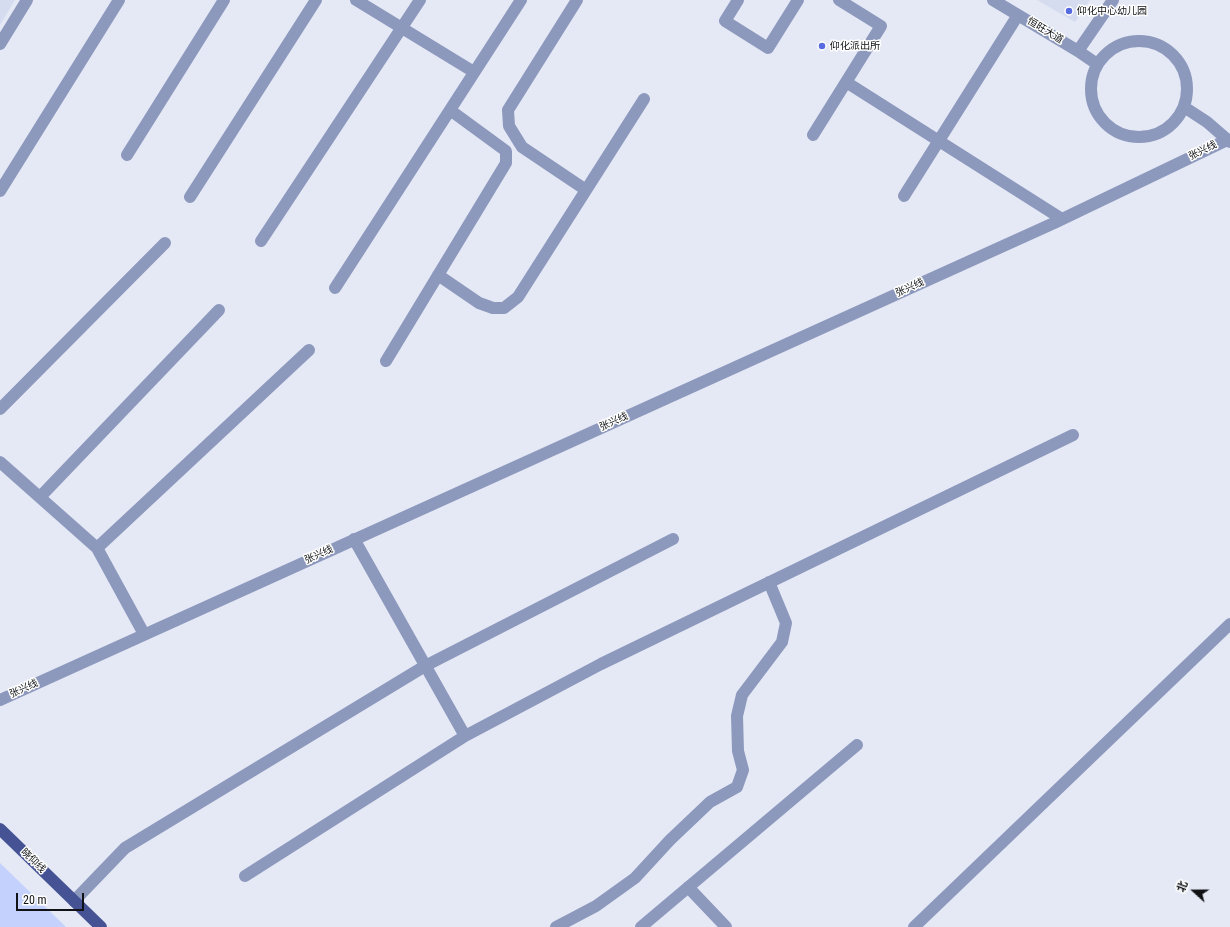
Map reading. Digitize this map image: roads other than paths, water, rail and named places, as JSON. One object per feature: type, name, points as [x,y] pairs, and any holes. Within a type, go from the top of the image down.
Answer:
[{"type":"main road","name":"晓仰线","points":[[0,829],[101,927]]},
{"type":"street","points":[[0,44],[27,0]]},
{"type":"street","points":[[0,191],[119,0]]},
{"type":"street","points":[[127,155],[224,0]]},
{"type":"street","points":[[190,197],[316,0]]},
{"type":"street","points":[[356,0],[474,72]]},
{"type":"street","points":[[260,242],[420,0]]},
{"type":"street","points":[[335,288],[521,0]]},
{"type":"street","points":[[577,0],[508,110],[509,126],[522,147],[586,190]]},
{"type":"street","points":[[738,0],[725,21],[768,48],[798,0]]},
{"type":"street","points":[[813,135],[881,26],[839,0]]},
{"type":"street","name":"恒旺大道","points":[[993,0],[1097,64]]},
{"type":"street","points":[[1078,51],[1113,0]]},
{"type":"street","points":[[904,196],[1018,15]]},
{"type":"street","points":[[1140,40],[1157,44],[1173,54],[1184,69],[1188,87],[1184,107],[1173,123],[1156,134],[1137,137],[1118,133],[1102,120],[1093,104],[1091,86],[1097,64],[1106,54],[1122,44],[1140,40]]},
{"type":"street","points":[[846,82],[1062,219]]},
{"type":"street","points":[[438,275],[479,302],[493,308],[504,308],[518,297],[644,99]]},
{"type":"street","points":[[1184,107],[1208,122],[1229,141]]},
{"type":"street","points":[[386,361],[506,163],[506,151],[450,110]]},
{"type":"street","name":"张兴线","points":[[0,700],[1062,219],[1229,141]]},
{"type":"street","points":[[0,409],[165,243]]},
{"type":"street","points":[[40,497],[219,310]]},
{"type":"street","points":[[97,548],[309,350]]},
{"type":"street","points":[[245,876],[465,736],[601,664],[1073,436]]},
{"type":"street","points":[[0,462],[97,548],[144,634]]},
{"type":"street","points":[[354,539],[465,736]]},
{"type":"street","points":[[74,901],[125,848],[426,666],[673,539]]},
{"type":"street","points":[[556,927],[596,906],[635,878],[670,840],[710,802],[737,787],[743,770],[738,751],[737,716],[742,695],[782,642],[786,623],[769,582]]},
{"type":"street","points":[[914,927],[1230,624]]},
{"type":"street","points":[[641,927],[857,745]]},
{"type":"street","points":[[688,887],[726,927]]},
{"type":"place","name":"仰化中心幼儿园","points":[[1069,11]]},
{"type":"place","name":"仰化派出所","points":[[822,46]]}]
